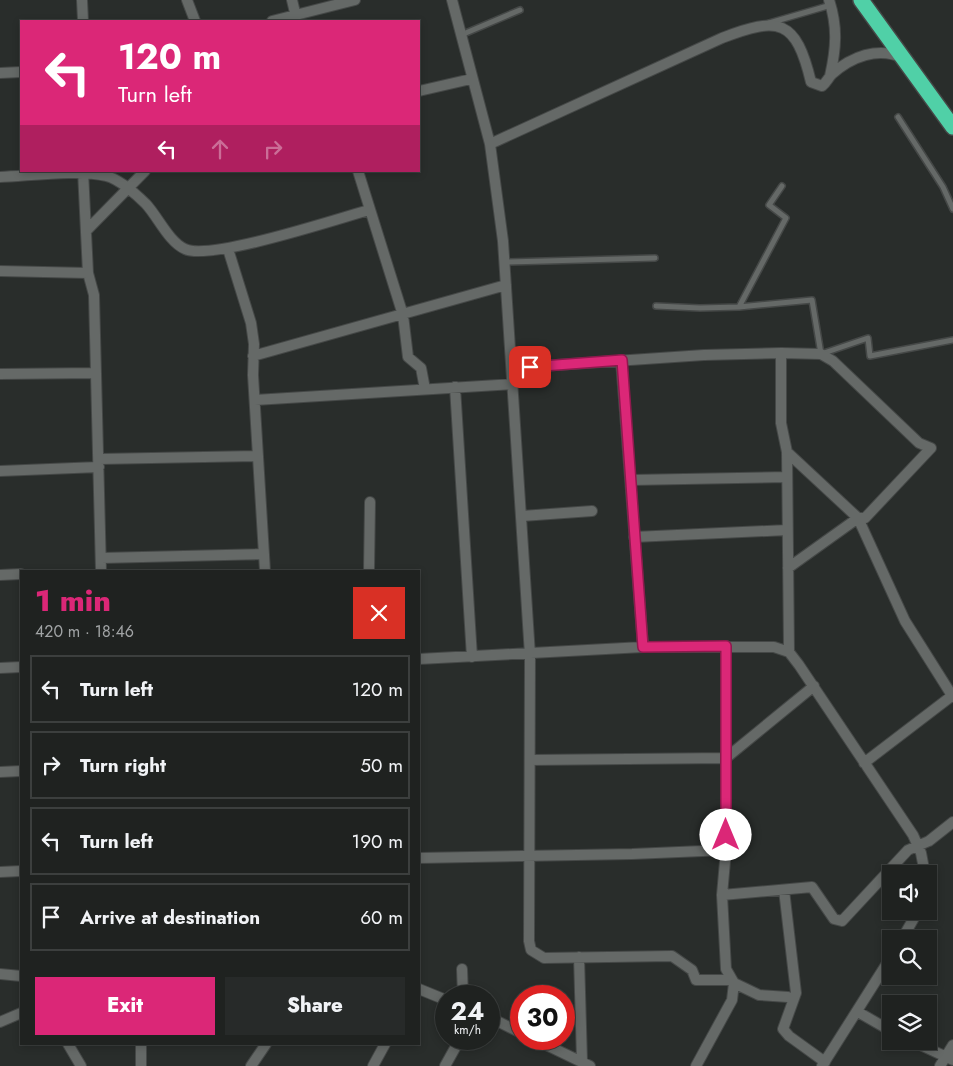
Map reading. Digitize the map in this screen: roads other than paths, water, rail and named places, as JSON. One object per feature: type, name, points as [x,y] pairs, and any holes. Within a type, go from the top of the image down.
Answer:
[{"type":"highway","points":[[861,0],[953,127]]},
{"type":"street","points":[[82,0],[83,20]]},
{"type":"street","points":[[187,0],[195,20]]},
{"type":"street","points":[[292,0],[297,18]]},
{"type":"street","points":[[280,20],[297,18],[354,0]]},
{"type":"street","points":[[452,0],[471,79],[490,144],[498,193],[506,285],[514,384],[530,655],[529,941],[531,950],[544,958],[672,956],[692,970],[696,980],[733,982],[759,995],[788,997]]},
{"type":"street","points":[[490,144],[722,38],[763,25],[784,28],[795,37],[804,57],[811,82],[822,86],[828,82],[837,46],[836,24],[830,3]]},
{"type":"street","points":[[830,76],[847,61],[859,56],[886,54],[903,58]]},
{"type":"street","points":[[0,73],[20,72]]},
{"type":"street","points":[[420,91],[471,79]]},
{"type":"street","points":[[83,172],[88,273],[94,295],[100,570]]},
{"type":"street","points":[[0,176],[83,172],[107,176],[144,202],[170,236],[185,249],[196,252],[228,249],[369,210]]},
{"type":"street","points":[[87,230],[144,172]]},
{"type":"street","points":[[358,172],[402,315],[408,357],[421,368],[425,389]]},
{"type":"street","points":[[228,249],[251,323],[254,344],[255,400],[266,570]]},
{"type":"street","points":[[0,271],[88,273]]},
{"type":"street","points":[[253,356],[506,285]]},
{"type":"street","points":[[512,368],[622,360],[781,353],[821,354],[833,360],[919,443],[931,448],[865,518],[858,518],[788,568]]},
{"type":"street","points":[[781,353],[781,423],[787,452],[789,652]]},
{"type":"street","points":[[622,360],[643,647]]},
{"type":"street","points":[[0,374],[95,373]]},
{"type":"street","points":[[255,400],[514,384]]},
{"type":"street","points":[[455,387],[472,657]]},
{"type":"street","points":[[787,452],[858,518],[905,621],[953,696],[864,763]]},
{"type":"street","points":[[0,471],[99,463],[258,456]]},
{"type":"street","points":[[630,480],[787,477]]},
{"type":"street","points":[[369,570],[370,502]]},
{"type":"street","points":[[522,516],[592,511]]},
{"type":"street","points":[[634,537],[788,530]]},
{"type":"street","points":[[101,558],[264,554]]},
{"type":"street","points":[[0,575],[20,574]]},
{"type":"street","points":[[696,1066],[732,1000],[733,982],[726,969],[722,895],[726,850],[726,646]]},
{"type":"street","points":[[420,659],[530,655],[643,647],[774,647],[789,652],[814,686],[918,845],[923,865]]},
{"type":"street","points":[[0,668],[20,667]]},
{"type":"street","points":[[530,760],[726,758],[814,686]]},
{"type":"street","points":[[0,772],[20,771]]},
{"type":"street","points":[[722,895],[812,887],[834,919],[842,921],[908,850],[929,841],[953,822]]},
{"type":"street","points":[[420,858],[726,850]]},
{"type":"street","points":[[0,872],[20,871]]},
{"type":"street","points":[[784,890],[796,993],[783,1029],[789,1036],[824,1064],[882,972]]},
{"type":"street","points":[[557,1050],[586,1064],[579,957]]},
{"type":"street","points":[[462,969],[463,985]]},
{"type":"street","points":[[0,974],[20,976]]},
{"type":"street","points":[[420,989],[435,996]]},
{"type":"street","points":[[858,1012],[882,1026]]},
{"type":"street","points":[[0,1022],[20,1013]]},
{"type":"street","points":[[69,1045],[81,1066]]},
{"type":"street","points":[[141,1045],[141,1066]]},
{"type":"street","points":[[251,1066],[265,1045]]},
{"type":"street","points":[[373,1066],[384,1045]]},
{"type":"street","points":[[940,1066],[949,1058],[953,1045]]},
{"type":"street","points":[[445,1066],[454,1050]]},
{"type":"street","points":[[932,1050],[949,1058]]},
{"type":"lane","points":[[763,25],[830,3]]},
{"type":"lane","points":[[460,35],[520,10]]},
{"type":"lane","points":[[898,117],[943,186],[953,209]]},
{"type":"lane","points":[[739,307],[786,218],[769,205],[782,186]]},
{"type":"lane","points":[[504,262],[655,258]]},
{"type":"lane","points":[[656,306],[739,307],[812,300],[821,354],[868,338],[870,356],[953,340]]}]
